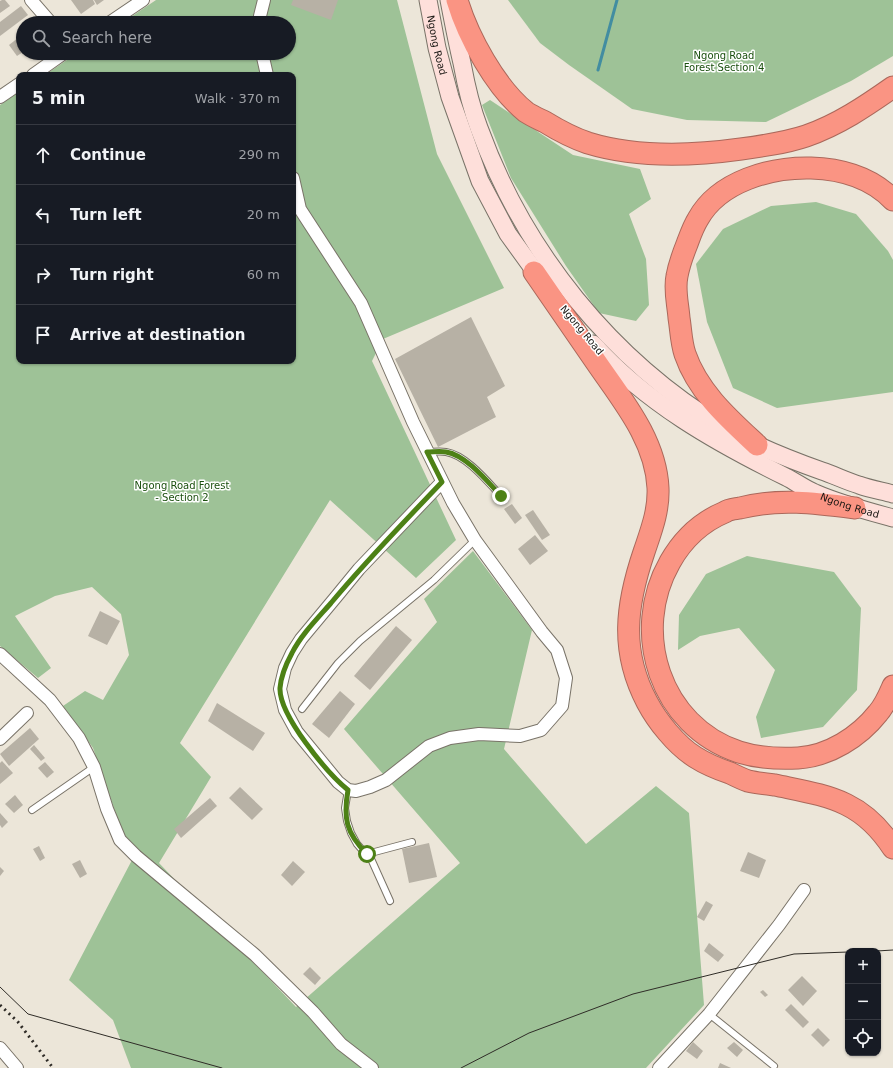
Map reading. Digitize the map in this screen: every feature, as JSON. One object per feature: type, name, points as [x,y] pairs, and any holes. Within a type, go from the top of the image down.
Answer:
[{"type":"highway","points":[[457,0],[472,36],[487,66],[506,93],[527,112],[558,130],[588,143],[628,152],[671,155],[720,152],[774,145],[807,136],[837,123],[866,106],[893,87]]},
{"type":"highway","points":[[757,445],[714,403],[696,376],[685,354],[676,297],[677,276],[684,251],[698,218],[715,198],[752,176],[778,170],[799,168],[838,170],[858,176],[888,195],[893,200]]},
{"type":"highway","points":[[534,272],[634,417],[648,444],[655,465],[658,489],[655,520],[633,588],[628,627],[629,648],[634,672],[647,702],[658,720],[674,739],[694,756],[719,769],[748,781],[816,793],[840,801],[858,810],[880,829],[893,848]]},
{"type":"highway","points":[[855,508],[798,502],[771,502],[726,511],[706,522],[691,534],[677,551],[664,572],[656,592],[652,612],[654,655],[664,687],[686,717],[702,732],[719,743],[739,752],[761,757],[780,759],[810,757],[830,750],[848,741],[864,729],[879,713],[893,686]]},
{"type":"main road","name":"Ngong Road","points":[[428,0],[433,29],[450,97],[480,181],[508,234],[534,272],[580,329],[610,363],[632,382],[685,422],[740,455],[814,493],[855,508],[893,518]]},
{"type":"main road","name":"Ngong Road","points":[[449,0],[468,94],[478,127],[491,158],[506,191],[543,255],[566,288],[589,315],[615,343],[661,384],[695,409],[725,428],[790,460],[860,485],[893,494]]},
{"type":"street","points":[[31,0],[45,16]]},
{"type":"street","points":[[119,16],[143,0]]},
{"type":"street","points":[[260,16],[264,0]]},
{"type":"street","points":[[421,0],[433,29]]},
{"type":"street","points":[[37,72],[54,60]]},
{"type":"street","points":[[264,60],[266,72]]},
{"type":"street","points":[[0,97],[16,86]]},
{"type":"street","points":[[296,191],[300,209],[361,303],[427,452],[442,482],[475,540],[542,632],[557,650],[566,678],[562,706],[541,730],[520,736],[479,734],[450,738],[429,746],[386,780],[370,788],[356,791],[348,790],[338,782],[302,738],[285,710],[280,689],[285,668],[301,639],[359,569],[442,482]]},
{"type":"street","points":[[0,654],[50,700],[79,738],[94,767],[107,809],[120,840],[136,856],[255,955],[313,1012],[341,1044],[372,1068]]},
{"type":"street","points":[[0,738],[27,713]]},
{"type":"street","points":[[659,1068],[709,1014],[804,890]]},
{"type":"street","points":[[0,1048],[17,1068]]},
{"type":"lane","points":[[427,452],[446,452],[465,460],[501,496]]},
{"type":"lane","points":[[302,709],[338,663],[360,641],[434,580],[475,540]]},
{"type":"lane","points":[[32,810],[94,767]]},
{"type":"lane","points":[[348,790],[345,808],[351,833],[357,844],[372,861],[390,901]]},
{"type":"lane","points":[[367,854],[412,842]]},
{"type":"lane","points":[[709,1014],[774,1066]]},
{"type":"green space","name":"Ngong Road Forest - Section 2","points":[[156,0],[397,0],[437,154],[504,288],[383,339],[372,361],[456,540],[416,578],[330,500],[180,743],[211,777],[159,863],[296,1007],[460,863],[344,729],[437,622],[424,599],[473,551],[532,630],[504,749],[586,844],[656,786],[689,813],[704,1005],[646,1068],[131,1068],[113,1020],[69,980],[132,860],[93,748],[63,706],[85,691],[103,700],[129,655],[121,614],[92,587],[55,596],[15,616],[51,668],[38,678],[0,646],[0,105],[16,94],[16,364],[296,364],[296,72],[49,72],[67,60],[296,60],[296,16],[132,16]]},
{"type":"green space","name":"Ngong Road Forest Section 4","points":[[508,0],[893,0],[893,56],[851,81],[766,122],[687,120],[632,109],[540,43]]},
{"type":"green space","points":[[490,100],[573,155],[640,169],[651,199],[629,214],[646,259],[649,305],[636,321],[599,313],[566,266],[511,178],[482,105]]},
{"type":"green space","points":[[816,202],[856,214],[888,251],[893,260],[893,392],[777,408],[733,388],[707,322],[696,264],[723,229],[771,206]]},
{"type":"green space","points":[[747,556],[834,572],[861,608],[857,690],[823,727],[761,738],[756,717],[775,670],[739,628],[700,636],[678,650],[679,615],[706,574]]},
{"type":"building","points":[[5,0],[10,6],[0,13],[0,1]]},
{"type":"building","points":[[71,0],[93,0],[95,4],[81,14]]},
{"type":"building","points":[[94,0],[104,0],[97,5]]},
{"type":"building","points":[[293,0],[338,0],[331,20],[291,5]]},
{"type":"building","points":[[21,6],[28,15],[16,16],[16,24],[0,36],[0,22]]},
{"type":"building","points":[[16,40],[16,55],[9,45]]},
{"type":"building","points":[[471,317],[505,386],[487,397],[496,417],[438,447],[395,359]]},
{"type":"building","points":[[512,504],[522,518],[515,524],[504,509]]},
{"type":"building","points":[[533,510],[550,535],[542,540],[525,515]]},
{"type":"building","points":[[535,535],[548,551],[530,565],[518,549]]},
{"type":"building","points":[[100,611],[120,621],[107,645],[88,636]]},
{"type":"building","points":[[396,626],[412,640],[370,690],[354,676]]},
{"type":"building","points":[[340,691],[355,704],[329,738],[312,724]]},
{"type":"building","points":[[217,703],[265,733],[253,751],[208,721]]},
{"type":"building","points":[[30,728],[39,739],[9,766],[0,754]]},
{"type":"building","points":[[34,745],[45,758],[41,761],[30,749]]},
{"type":"building","points":[[2,761],[13,773],[0,784],[0,763]]},
{"type":"building","points":[[45,762],[54,772],[47,778],[38,768]]},
{"type":"building","points":[[240,787],[263,809],[252,820],[229,798]]},
{"type":"building","points":[[15,795],[23,805],[14,813],[5,804]]},
{"type":"building","points":[[210,798],[217,806],[181,838],[174,829]]},
{"type":"building","points":[[0,813],[8,822],[2,828],[0,825]]},
{"type":"building","points":[[429,843],[437,877],[409,883],[402,849]]},
{"type":"building","points":[[39,846],[45,858],[40,861],[33,849]]},
{"type":"building","points":[[748,852],[766,860],[759,878],[740,871]]},
{"type":"building","points":[[80,860],[87,874],[80,878],[72,864]]},
{"type":"building","points":[[293,861],[305,872],[292,886],[281,875]]},
{"type":"building","points":[[0,867],[4,871],[0,876]]},
{"type":"building","points":[[706,901],[713,905],[704,921],[697,917]]},
{"type":"building","points":[[709,943],[724,955],[718,962],[704,951]]},
{"type":"building","points":[[310,967],[321,978],[315,985],[303,974]]},
{"type":"building","points":[[802,976],[817,991],[803,1006],[788,990]]},
{"type":"building","points":[[763,990],[768,995],[765,997],[760,992]]},
{"type":"building","points":[[791,1004],[809,1022],[803,1028],[785,1010]]},
{"type":"building","points":[[818,1028],[830,1040],[823,1047],[811,1035]]},
{"type":"building","points":[[693,1042],[703,1051],[697,1059],[686,1051]]},
{"type":"building","points":[[734,1042],[743,1050],[737,1057],[727,1048]]},
{"type":"building","points":[[720,1063],[731,1068],[718,1068]]},
{"type":"waterway","points":[[598,70],[617,0]]},
{"type":"tram line","points":[[881,951],[893,950]]},
{"type":"tram line","points":[[461,1068],[529,1033],[633,994],[794,954],[845,952]]},
{"type":"tram line","points":[[0,987],[28,1014],[222,1068]]},
{"type":"railway","points":[[0,1005],[18,1022],[53,1068]]},
{"type":"route","points":[[367,854],[357,844],[347,821],[345,808],[348,790],[338,782],[297,732],[285,710],[280,689],[285,668],[301,639],[336,596],[359,569],[442,482],[427,452],[446,452],[465,460],[501,496]]}]
